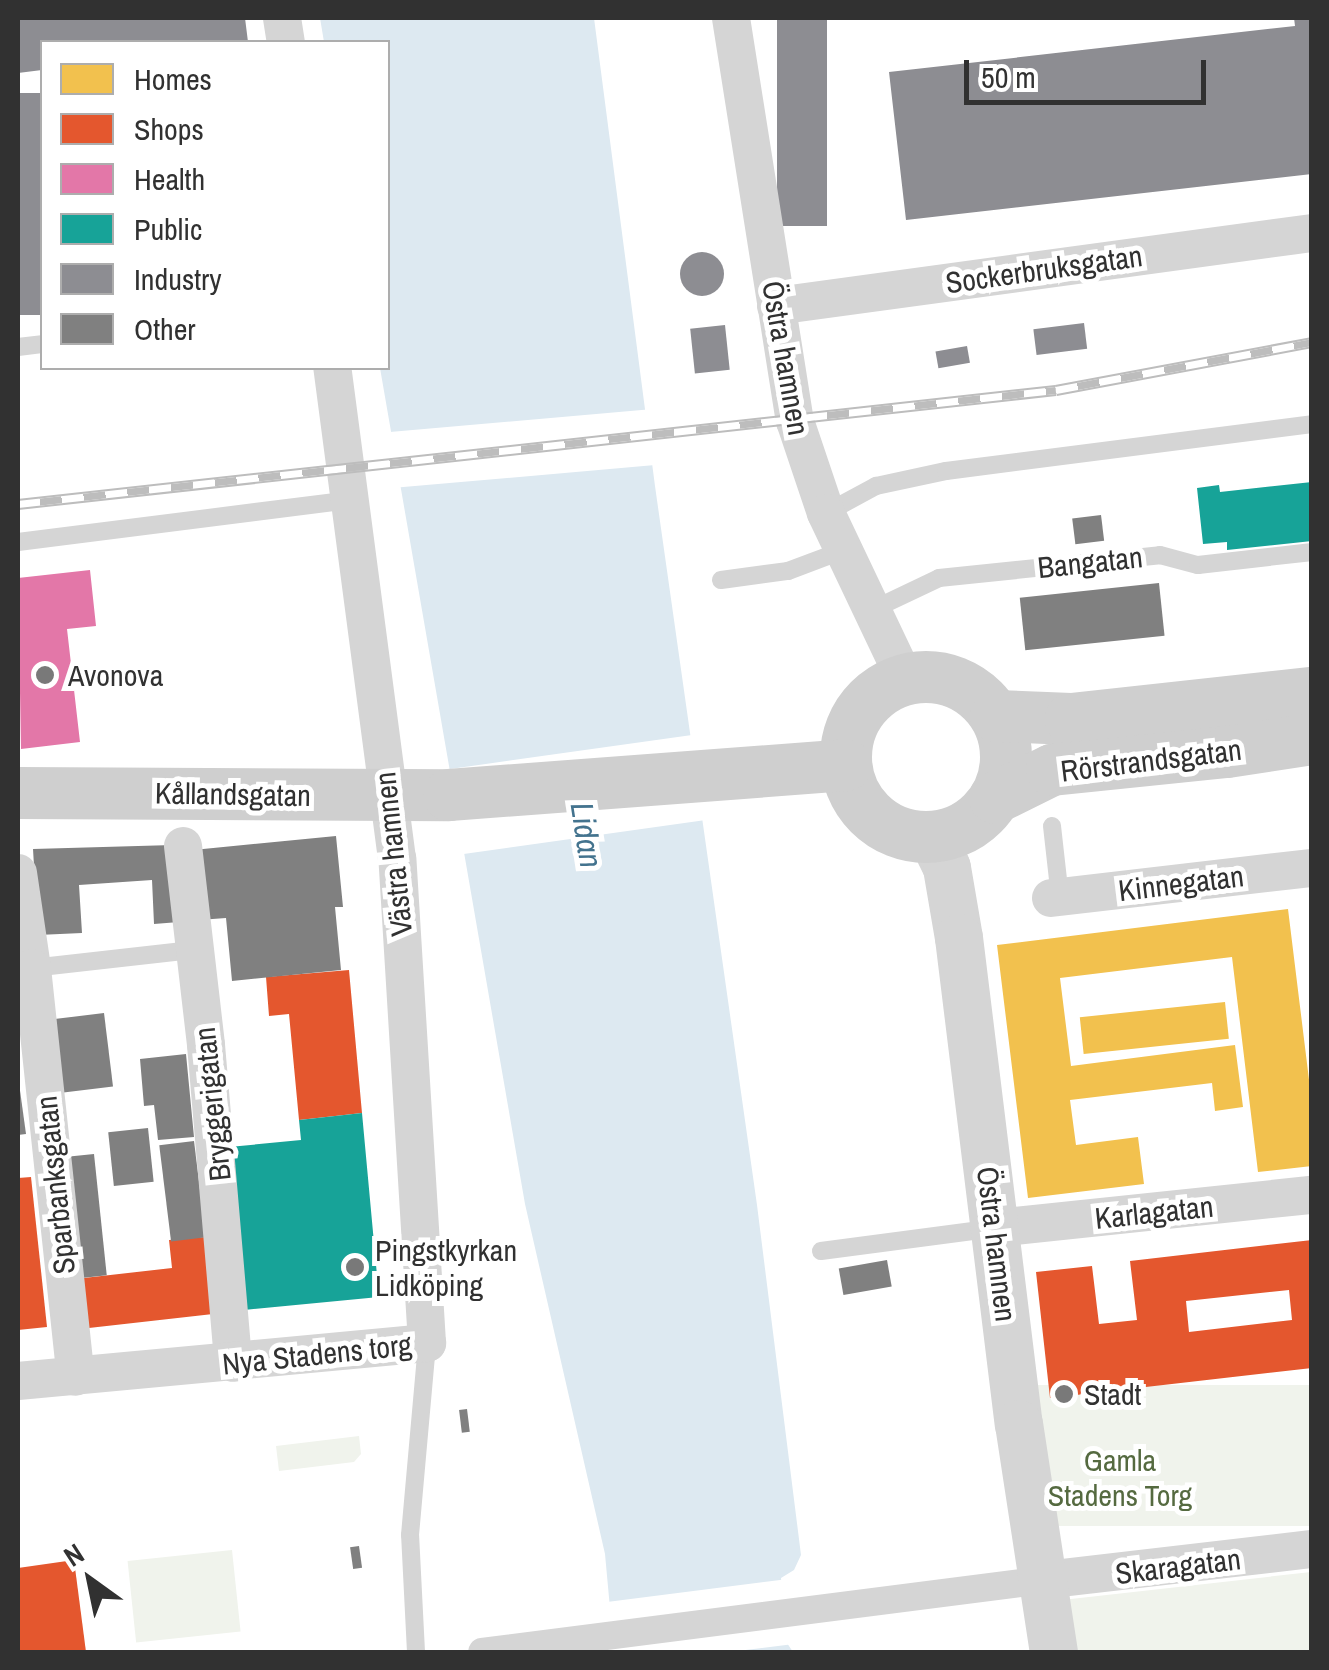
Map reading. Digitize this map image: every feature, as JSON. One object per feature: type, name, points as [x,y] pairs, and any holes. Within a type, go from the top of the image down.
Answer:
[{"type":"main road","points":[[931,676],[957,682],[979,696],[996,716],[1007,757],[996,798],[976,821],[932,837],[908,835],[875,818],[852,789],[846,765],[848,737],[860,712],[880,692],[905,679],[931,676]]},
{"type":"main road","name":"Rörstrandsgatan","points":[[996,716],[1072,719],[1312,694]]},
{"type":"main road","name":"Rörstrandsgatan","points":[[996,798],[1052,770],[1227,752],[1312,738]]},
{"type":"main road","name":"Kållandsgatan","points":[[18,793],[449,795],[846,765]]},
{"type":"street","name":"Östra hamnen","points":[[731,18],[794,421],[826,513],[905,679]]},
{"type":"street","name":"Sockerbruksgatan","points":[[776,306],[1312,233]]},
{"type":"street","name":"Västra hamnen","points":[[332,370],[398,859],[426,1343]]},
{"type":"street","name":"Östra hamnen","points":[[932,837],[946,868],[959,938],[1054,1652]]},
{"type":"street","name":"Bryggerigatan","points":[[182,846],[206,1045],[233,1363]]},
{"type":"street","name":"Kinnegatan","points":[[1056,898],[1312,868]]},
{"type":"street","name":"Sparbanksgatan","points":[[18,874],[32,968],[76,1377]]},
{"type":"street","name":"Karlagatan","points":[[996,1228],[1312,1195]]},
{"type":"street","name":"Nya Stadens torg","points":[[18,1381],[426,1343]]},
{"type":"street","name":"Skaragatan","points":[[1044,1580],[1312,1549]]},
{"type":"street","points":[[482,1652],[1044,1580]]},
{"type":"lane","points":[[826,513],[876,486],[946,472],[1312,424]]},
{"type":"lane","points":[[18,542],[349,500]]},
{"type":"lane","points":[[722,580],[788,571],[844,550]]},
{"type":"lane","name":"Bangatan","points":[[874,609],[939,578],[1160,555],[1198,564],[1312,552]]},
{"type":"lane","points":[[1052,826],[1056,898]]},
{"type":"lane","points":[[32,968],[192,950]]},
{"type":"lane","points":[[821,1251],[996,1228]]},
{"type":"lane","name":"Nya Stadens torg","points":[[416,1652],[410,1535],[426,1343]]},
{"type":"green space","name":"Gamla Stadens Torg","points":[[1028,1385],[1311,1385],[1311,1526],[1028,1526]]},
{"type":"green space","points":[[359,1436],[361,1454],[354,1462],[279,1471],[276,1446]]},
{"type":"green space","points":[[232,1550],[241,1632],[136,1643],[128,1561]]},
{"type":"green space","name":"Gamla Stadens Torg","points":[[1311,1572],[1311,1652],[1058,1652],[1053,1601]]},
{"type":"water","name":"Lidan","points":[[320,18],[594,18],[655,486],[757,1205],[801,1555],[794,1570],[781,1578],[785,1640],[793,1652],[614,1652],[605,1554],[525,1204],[380,370],[390,370],[390,40],[324,40]]},
{"type":"pier","points":[[653,409],[658,465],[392,488],[387,432]]},
{"type":"pier","points":[[692,735],[704,820],[458,855],[446,770]]},
{"type":"pier","points":[[788,1579],[790,1638],[794,1644],[729,1652],[609,1652],[607,1602]]},
{"type":"building: Homes","points":[[1288,909],[1312,1104],[1312,1166],[1258,1172],[1232,957],[1060,978],[1071,1066],[1235,1045],[1243,1107],[1215,1111],[1212,1083],[1070,1100],[1076,1145],[1138,1137],[1144,1184],[1028,1198],[997,945]]},
{"type":"building: Homes","points":[[1225,1002],[1229,1039],[1084,1054],[1080,1017]]},
{"type":"building: Shops","points":[[349,970],[362,1113],[299,1120],[289,1014],[269,1016],[266,977]]},
{"type":"building: Shops","points":[[31,1177],[47,1327],[18,1330],[18,1178]]},
{"type":"building: Shops","points":[[205,1237],[213,1314],[80,1329],[75,1279],[172,1268],[169,1240]]},
{"type":"building: Shops","points":[[1312,1240],[1312,1368],[1050,1398],[1036,1272],[1092,1266],[1099,1324],[1137,1320],[1130,1261]],"holes":[[[1289,1290],[1292,1320],[1189,1332],[1186,1301]]]},
{"type":"building: Shops","points":[[74,1560],[86,1652],[18,1652],[18,1568]]},
{"type":"building: Health","name":"Avonova","points":[[90,570],[96,626],[67,629],[80,742],[21,749],[18,578]]},
{"type":"building: Public","points":[[1312,482],[1312,541],[1227,550],[1227,542],[1203,544],[1197,488],[1219,485],[1220,492]]},
{"type":"building: Public","points":[[362,1113],[379,1297],[244,1310],[229,1147],[301,1140],[299,1120]]},
{"type":"building: Industry","points":[[18,18],[245,18],[248,40],[40,40],[40,70],[18,73]]},
{"type":"building: Industry","points":[[777,18],[827,18],[827,226],[777,226]]},
{"type":"building: Industry","points":[[1294,18],[1312,18],[1312,174],[906,220],[889,72],[1295,26]]},
{"type":"building: Industry","points":[[18,93],[40,93],[40,315],[18,315]]},
{"type":"building: Industry","points":[[702,252],[717,259],[724,274],[717,289],[702,296],[687,289],[680,274],[687,259]]},
{"type":"building: Industry","points":[[1084,323],[1087,349],[1037,355],[1033,329]]},
{"type":"building: Industry","points":[[725,325],[730,370],[695,373],[690,329]]},
{"type":"building: Industry","points":[[967,346],[970,363],[938,368],[935,352]]},
{"type":"building: Other","points":[[1101,515],[1104,541],[1075,544],[1072,519]]},
{"type":"building: Other","points":[[1159,583],[1165,636],[1025,650],[1020,598]]},
{"type":"building: Other","points":[[336,836],[343,907],[335,907],[341,970],[232,981],[226,918],[199,920],[193,850]]},
{"type":"building: Other","points":[[173,845],[179,922],[154,924],[152,880],[79,885],[82,933],[38,935],[33,849]]},
{"type":"building: Other","points":[[104,1013],[113,1086],[57,1093],[48,1020]]},
{"type":"building: Other","points":[[186,1054],[194,1137],[158,1140],[154,1105],[144,1106],[140,1059]]},
{"type":"building: Other","points":[[18,1076],[26,1134],[18,1135]]},
{"type":"building: Other","points":[[148,1128],[154,1182],[114,1186],[108,1132]]},
{"type":"building: Other","points":[[194,1141],[206,1237],[171,1242],[159,1145]]},
{"type":"building: Other","points":[[94,1154],[107,1275],[75,1279],[62,1157]]},
{"type":"building: Other","points":[[887,1260],[892,1287],[843,1295],[839,1269]]},
{"type":"building: Other","points":[[467,1409],[470,1432],[462,1433],[459,1410]]},
{"type":"building: Other","points":[[359,1546],[362,1568],[353,1569],[350,1547]]},
{"type":"railway","points":[[18,504],[1056,390],[1312,342]]},
{"type":"place","name":"Avonova","points":[[45,675]]},
{"type":"place","name":"Pingstkyrkan Lidköping","points":[[355,1267]]},
{"type":"place","name":"Stadt","points":[[1064,1394]]}]
